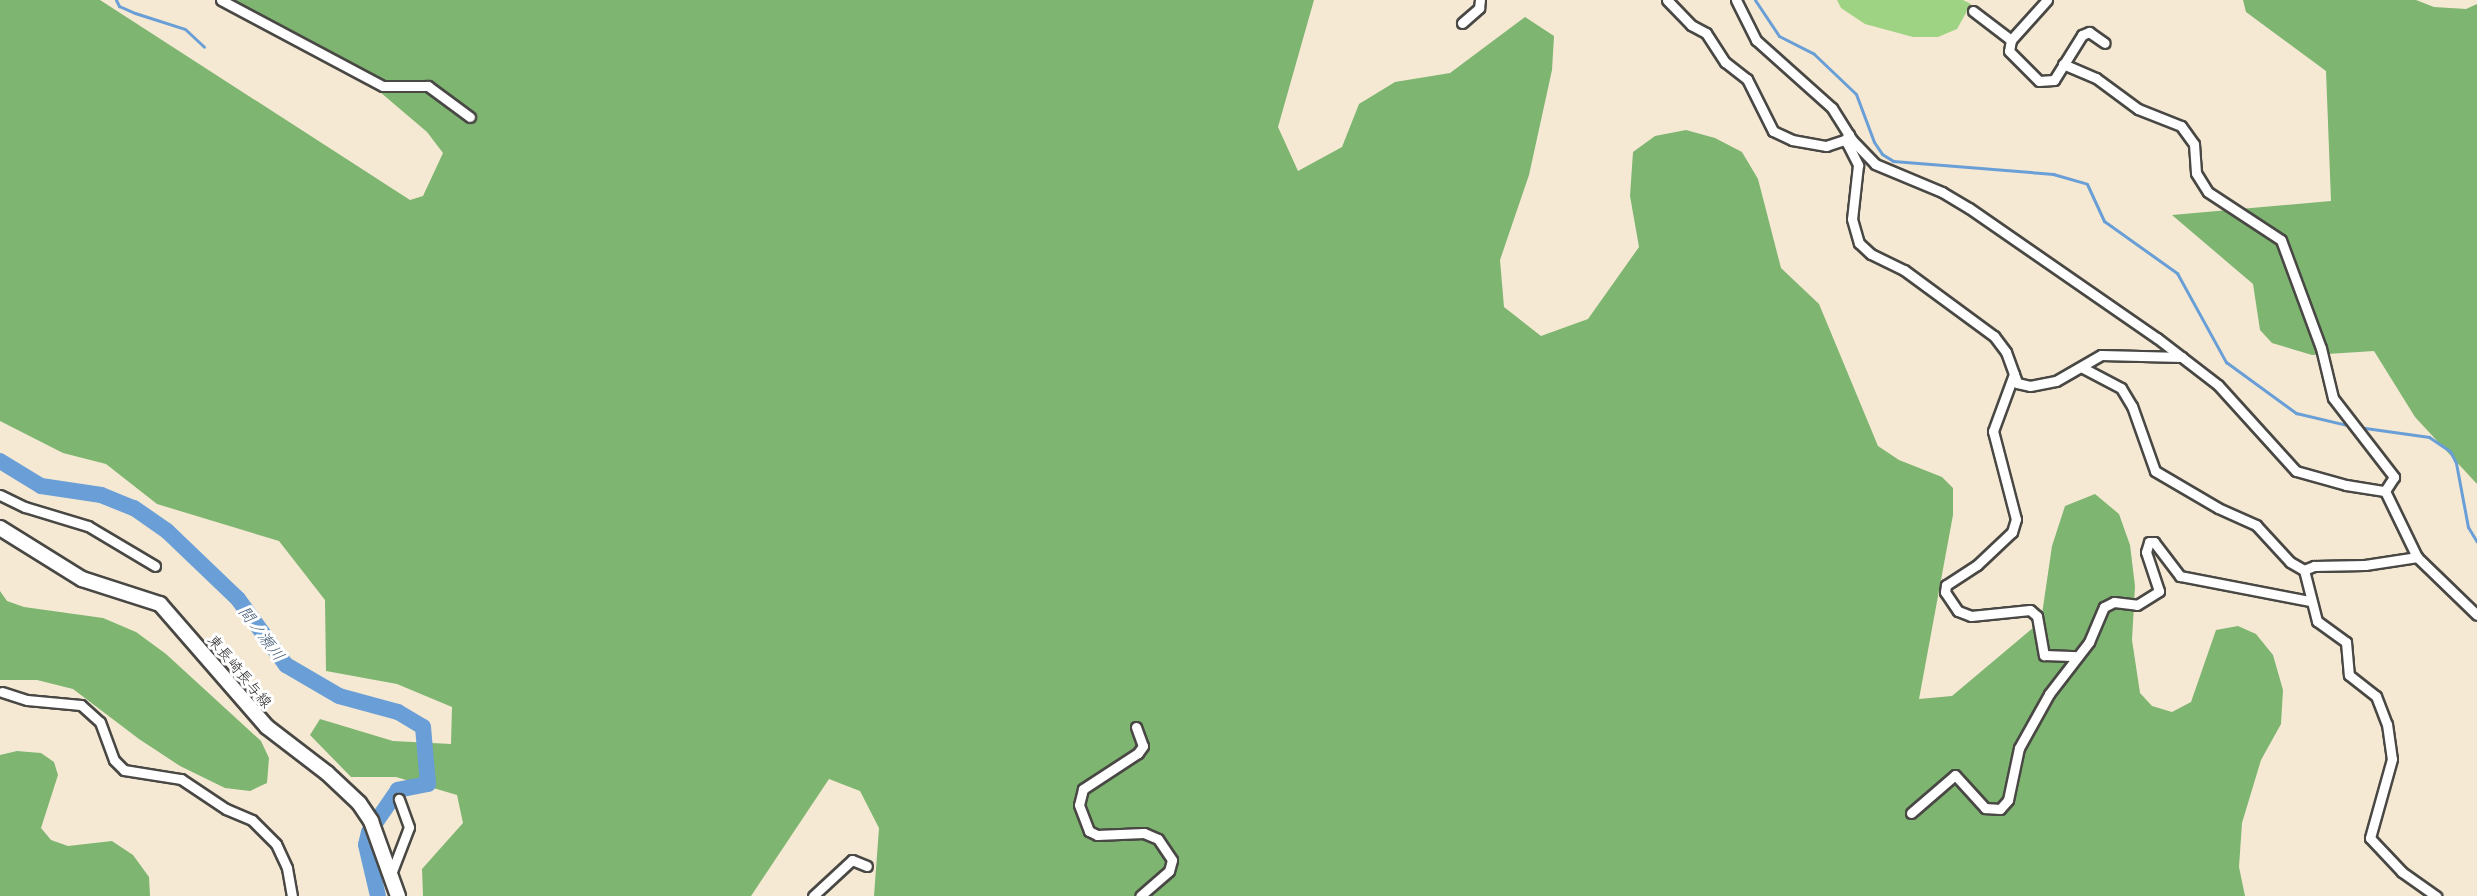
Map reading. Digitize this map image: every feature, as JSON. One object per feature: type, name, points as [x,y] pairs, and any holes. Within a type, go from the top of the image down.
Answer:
[{"type":"main road","name":"東長崎長与線","points":[[0,528],[82,579],[136,594],[160,604],[267,727],[327,773],[359,804],[370,821],[398,896]]},
{"type":"street","points":[[222,0],[383,86],[428,86],[471,117]]},
{"type":"street","points":[[1462,23],[1479,8],[1480,0]]},
{"type":"street","points":[[1667,0],[1691,25],[1706,33],[1725,62],[1747,79],[1773,131],[1792,140],[1826,146],[1851,137]]},
{"type":"street","points":[[1736,0],[1756,40],[1832,108],[1851,137],[1875,164],[1942,192],[1969,208],[2182,357],[2218,385],[2296,471],[2346,485],[2385,491]]},
{"type":"street","points":[[2047,0],[2011,40],[2009,51],[2039,81],[2054,80],[2082,34],[2089,32],[2105,43]]},
{"type":"street","points":[[1973,11],[2011,40]]},
{"type":"street","points":[[2063,64],[2096,78],[2138,109],[2181,126],[2194,144],[2196,173],[2208,192],[2281,240],[2321,348],[2333,398],[2394,477],[2385,491]]},
{"type":"street","points":[[1851,137],[1847,143],[1858,165],[1852,219],[1859,243],[1977,322],[2006,352],[2017,383],[2030,386],[2056,381],[2083,369],[2101,355],[2182,357]]},
{"type":"street","points":[[2083,369],[2121,388],[2132,406],[2155,471],[2256,525],[2289,562],[2304,570],[2314,566],[2365,566],[2417,557]]},
{"type":"street","points":[[2014,374],[1993,431],[2016,519],[2012,532],[1977,565],[1947,585],[1945,592],[1958,611],[1971,616],[2030,610],[2037,616],[2044,655],[2079,656]]},
{"type":"street","points":[[2385,491],[2417,557],[2477,615]]},
{"type":"street","points":[[0,495],[25,507],[88,526],[155,566]]},
{"type":"street","points":[[1911,813],[1955,774],[1985,808],[2000,809],[2008,800],[2019,748],[2049,694],[2079,656],[2104,607],[2114,602],[2137,605],[2159,591],[2146,552],[2149,542],[2154,542],[2180,576],[2310,601]]},
{"type":"street","points":[[2304,570],[2310,601],[2317,621],[2346,642],[2349,675],[2376,696],[2386,724],[2392,759],[2370,838],[2402,872],[2436,896]]},
{"type":"street","points":[[2,692],[27,700],[81,705],[100,722],[114,760],[124,770],[181,779],[226,809],[252,820],[276,844],[287,868],[292,896]]},
{"type":"street","points":[[1136,727],[1143,746],[1138,753],[1083,789],[1079,805],[1089,831],[1097,835],[1144,833],[1158,839],[1168,853],[1172,860],[1169,871],[1140,896]]},
{"type":"street","points":[[391,874],[409,827],[399,800]]},
{"type":"street","points":[[813,896],[852,860],[867,866]]},
{"type":"green space","points":[[0,0],[100,0],[410,200],[423,196],[443,153],[427,132],[380,92],[235,0],[1314,0],[1278,127],[1298,171],[1342,147],[1359,104],[1395,82],[1450,73],[1525,17],[1554,36],[1552,70],[1529,175],[1500,260],[1504,307],[1541,336],[1588,319],[1639,247],[1630,196],[1633,152],[1655,136],[1686,130],[1715,138],[1742,152],[1758,179],[1781,268],[1819,304],[1878,446],[1899,460],[1942,477],[1953,488],[1953,515],[1919,699],[1952,696],[2041,621],[2052,546],[2065,506],[2095,494],[2119,514],[2130,545],[2135,586],[2132,640],[2140,693],[2152,706],[2172,712],[2191,702],[2216,630],[2238,626],[2256,634],[2273,655],[2283,690],[2281,724],[2261,760],[2242,823],[2239,867],[2245,896],[874,896],[879,828],[860,791],[829,779],[751,896],[423,896],[422,869],[463,823],[457,795],[396,777],[351,777],[310,735],[320,719],[393,741],[451,744],[452,707],[397,684],[326,671],[325,600],[279,541],[157,504],[106,464],[63,453],[0,421]]},
{"type":"green space","points":[[1837,0],[1963,0],[1971,4],[1957,29],[1938,37],[1913,37],[1865,24],[1841,8]]},
{"type":"green space","points":[[2243,0],[2416,0],[2434,7],[2466,9],[2477,4],[2477,484],[2415,417],[2374,351],[2312,355],[2272,343],[2260,330],[2253,284],[2172,215],[2331,201],[2326,71],[2246,12]]},
{"type":"green space","points":[[0,591],[7,601],[24,607],[103,618],[136,632],[166,654],[261,741],[269,758],[267,783],[250,791],[225,788],[180,766],[139,739],[73,689],[37,680],[0,680]]},
{"type":"green space","points":[[17,751],[41,753],[54,762],[58,775],[41,828],[51,840],[68,846],[112,841],[133,855],[149,877],[150,896],[0,896],[0,755]]},
{"type":"waterway","points":[[116,0],[119,6],[135,13],[185,29],[204,47]]},
{"type":"waterway","points":[[1755,0],[1779,36],[1814,54],[1856,94],[1874,142],[1882,154],[1893,161],[2053,174],[2087,184],[2104,221],[2177,273],[2226,362],[2296,413],[2351,426]]},
{"type":"waterway","points":[[2358,427],[2429,437],[2450,451],[2456,463],[2468,527],[2477,542]]},
{"type":"waterway","name":"間ノ瀬川","points":[[0,461],[41,486],[101,495],[134,508],[167,531],[238,599],[286,665],[339,696],[398,712],[423,727],[428,784],[398,790],[369,832],[366,845],[378,896]]}]
